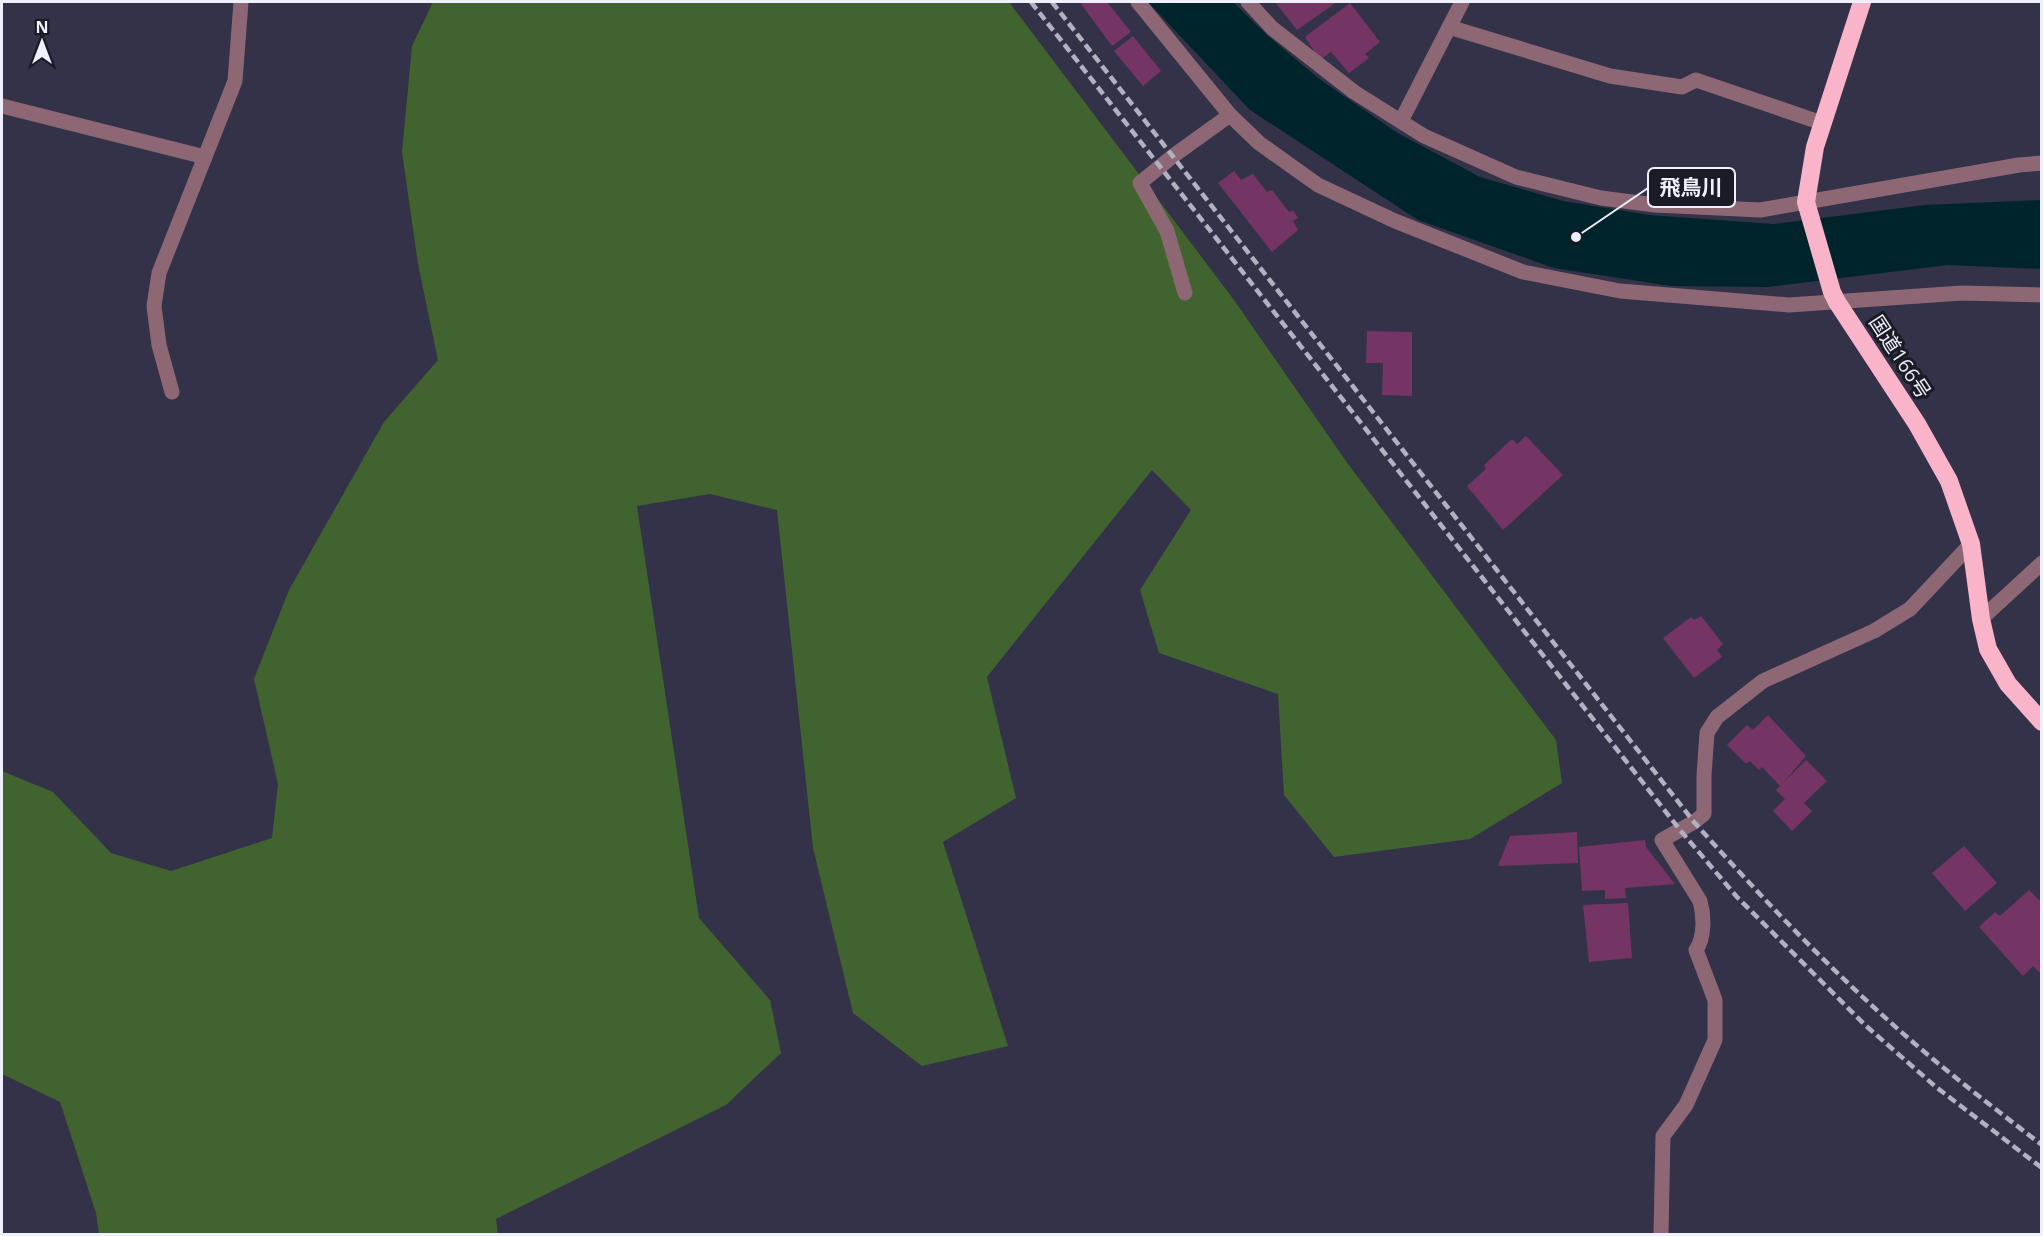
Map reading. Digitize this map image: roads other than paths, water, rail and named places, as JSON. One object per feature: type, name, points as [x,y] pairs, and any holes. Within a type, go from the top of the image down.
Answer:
[{"type":"highway","name":"国道166号","points":[[1862,2],[1815,147],[1808,207],[1834,297],[1917,424],[1949,482],[1971,544],[1981,619],[1988,648],[2008,684],[2042,722]]},
{"type":"street","points":[[172,392],[159,345],[154,306],[159,273],[235,81],[241,2]]},
{"type":"street","points":[[1138,2],[1230,115],[1259,142],[1318,185],[1395,221],[1523,272],[1620,291],[1789,305],[1834,297],[1962,293],[2042,295]]},
{"type":"street","points":[[1248,2],[1272,28],[1354,92],[1425,136],[1516,177],[1601,198],[1655,205],[1760,210],[1808,207],[2007,167],[2042,163]]},
{"type":"street","points":[[1401,122],[1462,2]]},
{"type":"street","points":[[1449,27],[1610,75],[1682,87],[1696,80],[1822,123]]},
{"type":"street","points":[[2,106],[205,157]]},
{"type":"street","points":[[1185,293],[1167,231],[1140,183],[1230,115]]},
{"type":"street","points":[[1661,1234],[1663,1136],[1686,1105],[1715,1040],[1715,1000],[1696,950],[1700,945],[1703,912],[1700,901],[1662,840],[1704,814],[1707,733],[1717,717],[1763,681],[1874,631],[1910,609],[1971,544]]},
{"type":"street","points":[[1981,619],[2042,563]]},
{"type":"railway","points":[[1031,2],[1680,830],[1737,897],[1865,1025],[1936,1087],[2042,1168]]},
{"type":"railway","points":[[1052,2],[1694,822],[1784,919],[1898,1029],[2042,1145]]},
{"type":"place","name":"飛鳥川","points":[[1576,237]]}]
